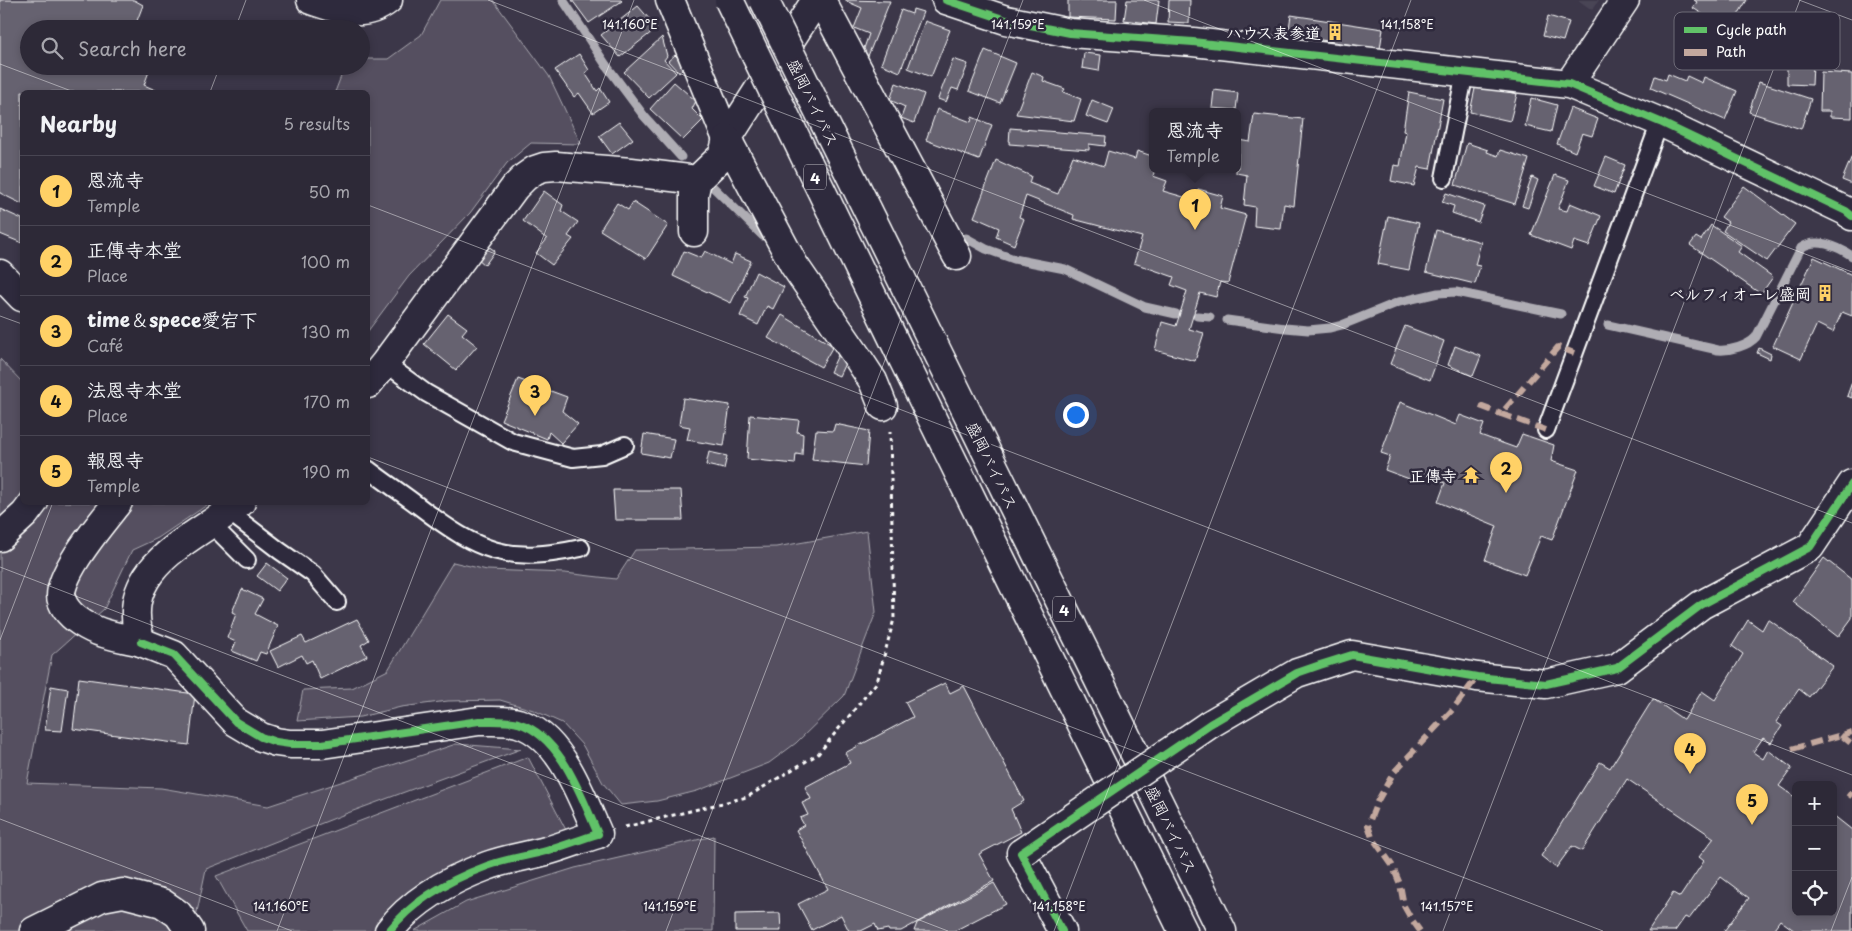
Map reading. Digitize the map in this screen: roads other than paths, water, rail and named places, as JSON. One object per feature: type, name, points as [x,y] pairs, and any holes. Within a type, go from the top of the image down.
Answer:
[{"type":"main road","points":[[311,0],[351,12],[380,7],[388,0]]},
{"type":"main road","points":[[670,0],[727,139],[794,265],[873,381],[886,415]]},
{"type":"main road","name":"盛岡バイパス","points":[[729,0],[1183,931]]},
{"type":"main road","name":"盛岡バイパス","points":[[764,0],[1222,931]]},
{"type":"main road","points":[[694,232],[694,194],[697,180],[723,155],[727,139],[816,0]]},
{"type":"main road","points":[[820,0],[957,256]]},
{"type":"main road","points":[[946,0],[1006,20],[1070,33],[1193,42],[1569,84],[1660,122],[1796,186],[1846,211],[1852,216]]},
{"type":"main road","points":[[1569,84],[1625,0]]},
{"type":"main road","points":[[370,382],[492,217],[525,177],[535,170],[544,167],[571,166],[697,180]]},
{"type":"main road","points":[[0,274],[20,295]]},
{"type":"main road","points":[[856,355],[869,362],[902,355]]},
{"type":"main road","points":[[1062,931],[1021,853],[1210,724],[1297,673],[1352,656],[1477,676],[1546,684],[1617,668],[1701,605],[1810,547],[1850,492]]},
{"type":"main road","points":[[0,537],[26,514],[32,505]]},
{"type":"main road","points":[[116,505],[92,534],[63,581],[61,599],[71,615],[94,629],[141,642],[174,654],[236,722],[261,737],[290,744],[322,744],[479,721],[518,723],[538,733],[553,747],[575,783],[598,834],[488,866],[442,886],[415,904],[399,918],[389,931]]},
{"type":"main road","points":[[141,642],[137,629],[136,610],[139,594],[146,576],[168,552],[227,513]]},
{"type":"main road","points":[[34,931],[102,897],[123,893],[162,903],[178,914],[190,931]]},
{"type":"lane","points":[[1444,178],[1465,72]]},
{"type":"lane","points":[[1546,430],[1660,122]]},
{"type":"lane","points":[[385,363],[426,393],[514,442],[573,458],[602,455],[625,445]]},
{"type":"lane","points":[[370,470],[446,527],[488,549],[532,556],[580,548]]},
{"type":"lane","points":[[227,513],[247,560]]},
{"type":"lane","points":[[227,513],[313,574],[337,602]]},
{"type":"waterway","points":[[563,0],[606,65],[644,116],[681,157]]},
{"type":"waterway","points":[[713,187],[763,236]]},
{"type":"waterway","points":[[966,238],[986,249],[1014,259],[1065,269],[1145,307],[1176,314]]},
{"type":"waterway","points":[[1608,325],[1718,350],[1728,350],[1748,343],[1756,337],[1801,248],[1813,243],[1820,243],[1833,246],[1852,256]]},
{"type":"waterway","points":[[1227,320],[1308,330],[1330,328],[1399,302],[1438,293],[1456,292],[1561,314]]},
{"type":"waterway","points":[[1197,316],[1210,317]]},
{"type":"place","name":"ハウス表参道","points":[[1335,32]]},
{"type":"place","name":"恩流寺","points":[[1195,230]]},
{"type":"place","name":"ベルフィオーレ盛岡","points":[[1825,293]]},
{"type":"place","name":"time＆spece愛宕下","points":[[535,416]]},
{"type":"place","name":"正傳寺","points":[[1471,475]]},
{"type":"place","name":"正傳寺本堂","points":[[1506,493]]},
{"type":"place","name":"法恩寺本堂","points":[[1690,774]]},
{"type":"place","name":"報恩寺","points":[[1752,825]]}]
